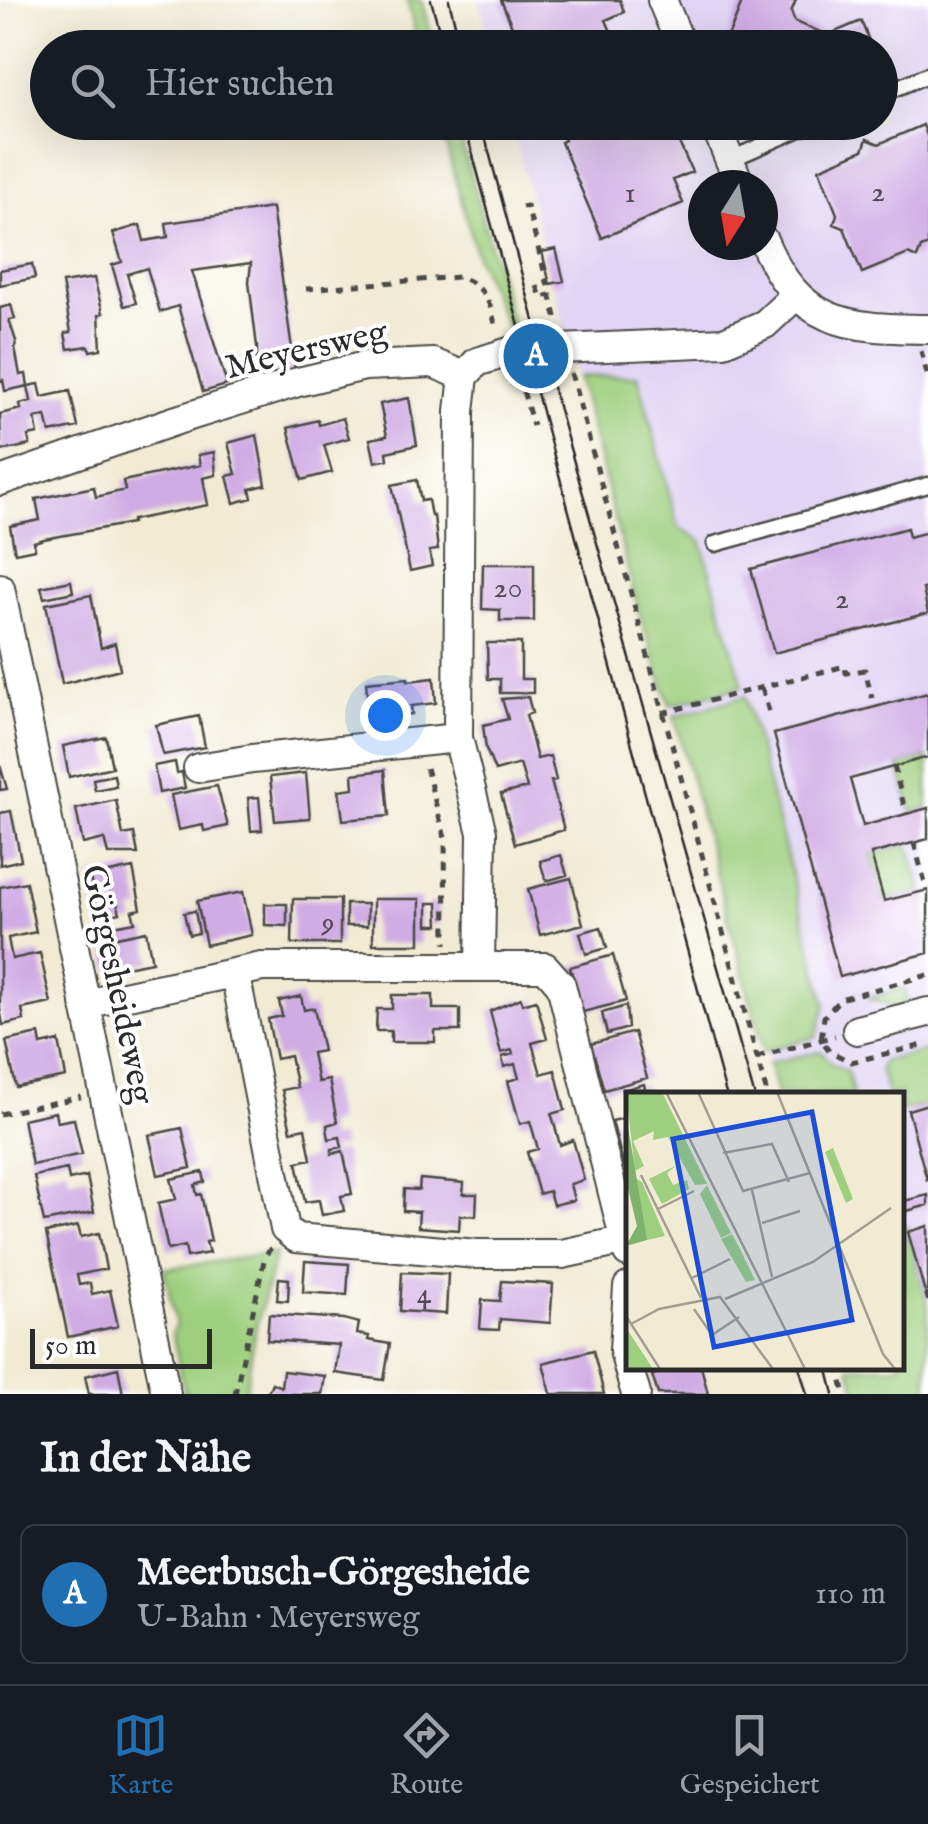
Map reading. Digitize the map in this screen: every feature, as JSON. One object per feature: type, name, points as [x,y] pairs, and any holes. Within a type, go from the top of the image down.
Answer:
[{"type":"street","points":[[662,0],[674,30]]},
{"type":"street","points":[[721,140],[733,170]]},
{"type":"street","points":[[771,260],[795,296],[824,316],[861,328],[928,329]]},
{"type":"street","points":[[480,967],[482,833],[460,749],[460,411],[464,376],[477,362],[506,352],[676,338],[724,342],[737,330],[765,324],[795,296]]},
{"type":"street","name":"Meyersweg","points":[[0,481],[177,420],[298,382],[365,366],[433,364],[464,376]]},
{"type":"street","name":"Görgesheideweg","points":[[0,588],[166,1394]]},
{"type":"street","points":[[198,768],[252,758],[460,749]]},
{"type":"street","points":[[85,1004],[262,967],[545,968],[561,986],[626,1236]]},
{"type":"street","points":[[235,972],[286,1230],[296,1238],[477,1254],[562,1254],[626,1240]]},
{"type":"street","points":[[857,1030],[928,1012]]},
{"type":"street","points":[[626,1318],[626,1358]]},
{"type":"street","points":[[629,1369],[636,1394]]},
{"type":"lane","points":[[898,87],[927,75],[928,78]]},
{"type":"lane","points":[[737,170],[786,140]]},
{"type":"lane","points":[[715,544],[928,485]]},
{"type":"path","points":[[522,207],[527,206],[767,1092]]},
{"type":"path","points":[[306,289],[442,276],[471,280],[489,302],[533,426]]},
{"type":"path","points":[[538,286],[541,298],[550,295]]},
{"type":"path","points":[[662,713],[845,666],[846,672],[865,670],[872,698]]},
{"type":"path","points":[[762,688],[769,712]]},
{"type":"path","points":[[446,967],[446,838],[426,767],[460,749]]},
{"type":"path","points":[[894,766],[906,814]]},
{"type":"path","points":[[914,842],[927,890]]},
{"type":"path","points":[[758,1057],[857,1030]]},
{"type":"path","points":[[0,1114],[104,1092]]},
{"type":"path","points":[[235,1394],[265,1256],[286,1230]]},
{"type":"path","points":[[839,1369],[846,1394]]},
{"type":"shaded area","points":[[479,0],[928,0],[928,1394],[856,1394],[850,1369],[903,1369],[903,1092],[776,1092],[674,716],[639,612],[515,140],[898,140],[898,30],[487,30]]},
{"type":"green space","points":[[407,0],[421,0],[430,30],[415,30]]},
{"type":"green space","points":[[445,140],[461,140],[513,326],[506,326],[478,261]]},
{"type":"green space","points":[[638,375],[678,527],[701,540],[743,686],[670,705],[639,612],[578,377]]},
{"type":"green space","points":[[745,696],[826,1005],[816,1037],[764,1051],[674,716]]},
{"type":"green space","points":[[928,757],[928,808],[912,812],[899,765]]},
{"type":"green space","points":[[909,844],[922,891],[884,901],[871,854]]},
{"type":"green space","points":[[904,988],[909,1006],[869,998]]},
{"type":"green space","points":[[928,1050],[928,1104],[903,1110],[903,1092],[886,1092],[880,1068],[883,1061]]},
{"type":"green space","points":[[821,1051],[831,1063],[847,1071],[852,1092],[776,1092],[768,1063]]},
{"type":"green space","points":[[906,1225],[928,1305],[928,1394],[857,1394],[851,1369],[903,1369]]},
{"type":"green space","points":[[276,1253],[255,1331],[245,1394],[185,1394],[164,1269]]},
{"type":"building","points":[[501,0],[620,0],[624,12],[606,20],[610,30],[514,30]]},
{"type":"building","points":[[743,0],[796,0],[791,12],[795,22],[815,30],[731,30]]},
{"type":"building","points":[[861,21],[865,30],[840,30]]},
{"type":"building","points":[[923,125],[928,138],[928,245],[921,248],[917,258],[908,254],[862,273],[844,228],[834,224],[837,214],[819,169],[863,150],[867,140],[879,144],[898,140],[898,136]]},
{"type":"building","points":[[678,140],[691,170],[673,180],[683,203],[602,238],[561,142]]},
{"type":"building","points":[[272,208],[295,370],[254,377],[252,359],[257,358],[257,347],[249,282],[251,263],[192,271],[227,385],[203,392],[178,306],[160,312],[147,268],[127,274],[136,303],[124,306],[112,265],[122,262],[113,233],[140,225],[144,241],[168,237],[166,223]]},
{"type":"building","points":[[556,249],[564,281],[550,284],[542,252]]},
{"type":"building","points":[[32,264],[35,278],[0,285],[0,270]]},
{"type":"building","points":[[94,278],[103,313],[99,314],[101,349],[68,349],[65,333],[71,332],[62,283]]},
{"type":"building","points":[[11,305],[15,319],[9,320],[20,375],[26,374],[28,386],[5,391],[3,380],[0,381],[0,308]]},
{"type":"building","points":[[39,384],[42,397],[70,391],[78,427],[50,433],[46,416],[35,418],[38,434],[28,436],[30,445],[1,451],[0,414],[21,409],[20,404],[31,401],[28,386]]},
{"type":"building","points":[[409,398],[417,445],[387,452],[388,459],[375,462],[370,439],[387,436],[380,404]]},
{"type":"building","points":[[343,418],[349,438],[324,445],[332,472],[302,480],[288,428]]},
{"type":"building","points":[[257,435],[266,485],[250,489],[252,498],[234,503],[227,476],[236,474],[228,443]]},
{"type":"building","points":[[214,452],[216,475],[203,478],[208,505],[44,539],[34,542],[35,549],[15,553],[10,526],[40,520],[36,499],[94,487],[96,497],[125,490],[123,481],[200,465],[198,455]]},
{"type":"building","points":[[417,480],[421,501],[428,500],[434,516],[438,550],[429,551],[432,566],[410,571],[392,485]]},
{"type":"building","points":[[907,528],[909,537],[928,532],[928,588],[923,589],[928,613],[774,653],[751,569]]},
{"type":"building","points":[[483,564],[534,564],[534,621],[500,621],[500,610],[482,609]]},
{"type":"building","points":[[71,581],[73,592],[44,598],[41,587]]},
{"type":"building","points":[[91,595],[101,648],[115,643],[120,669],[62,684],[46,604]]},
{"type":"building","points":[[487,643],[521,643],[521,679],[533,679],[533,693],[500,693],[500,679],[488,679]]},
{"type":"building","points":[[434,678],[436,703],[411,706],[412,714],[398,716],[398,720],[369,719],[366,682]]},
{"type":"building","points":[[928,693],[928,757],[850,779],[863,826],[928,808],[928,839],[871,854],[884,901],[928,890],[928,953],[840,977],[774,734]]},
{"type":"building","points":[[528,697],[532,713],[526,715],[537,759],[550,756],[556,780],[551,781],[564,830],[515,844],[501,794],[527,788],[520,764],[495,771],[486,749],[483,725],[508,719],[502,699]]},
{"type":"building","points":[[199,716],[205,747],[163,755],[156,725]]},
{"type":"building","points":[[106,737],[112,767],[69,777],[63,746]]},
{"type":"building","points":[[175,762],[185,788],[159,793],[154,766]]},
{"type":"building","points":[[0,765],[7,789],[0,790]]},
{"type":"building","points":[[385,770],[389,816],[343,820],[339,790],[354,788],[353,774]]},
{"type":"building","points":[[306,773],[310,818],[275,821],[270,777]]},
{"type":"building","points":[[114,775],[116,786],[95,790],[93,779]]},
{"type":"building","points":[[217,786],[228,826],[204,831],[203,825],[178,830],[171,795]]},
{"type":"building","points":[[259,797],[262,830],[251,831],[248,798]]},
{"type":"building","points":[[116,800],[123,835],[134,833],[138,854],[108,854],[104,839],[83,844],[76,809]]},
{"type":"building","points":[[11,811],[21,860],[0,865],[0,813]]},
{"type":"building","points":[[561,855],[567,875],[546,881],[540,861]]},
{"type":"building","points":[[133,868],[141,909],[132,911],[135,922],[113,926],[111,915],[120,913],[117,903],[96,907],[90,877]]},
{"type":"building","points":[[571,878],[583,924],[540,935],[528,889]]},
{"type":"building","points":[[26,882],[36,932],[8,938],[12,959],[40,953],[51,1003],[22,1009],[24,1020],[3,1025],[0,887]]},
{"type":"building","points":[[243,892],[252,935],[206,945],[197,901]]},
{"type":"building","points":[[293,899],[340,899],[340,944],[292,944]]},
{"type":"building","points":[[373,899],[420,899],[420,944],[373,944]]},
{"type":"building","points":[[428,903],[438,903],[439,925],[428,925]]},
{"type":"building","points":[[265,904],[287,904],[287,926],[265,925]]},
{"type":"building","points":[[346,904],[367,904],[367,926],[346,926]]},
{"type":"building","points":[[195,911],[199,933],[189,935],[184,913]]},
{"type":"building","points":[[601,927],[607,948],[586,954],[580,933]]},
{"type":"building","points":[[146,931],[152,962],[109,970],[103,940]]},
{"type":"building","points":[[613,955],[626,1001],[583,1012],[570,967]]},
{"type":"building","points":[[392,995],[433,995],[433,1009],[460,1009],[460,1031],[435,1031],[435,1042],[391,1042],[391,1031],[376,1031],[377,1009],[392,1009]]},
{"type":"building","points":[[301,996],[304,1010],[314,1008],[323,1051],[312,1053],[317,1078],[318,1082],[329,1080],[337,1122],[327,1125],[329,1139],[340,1137],[342,1147],[332,1149],[332,1154],[343,1151],[352,1194],[341,1196],[344,1211],[322,1215],[319,1200],[305,1202],[297,1162],[311,1159],[305,1128],[291,1131],[282,1090],[297,1087],[290,1056],[276,1059],[268,1019],[282,1016],[279,1001]]},
{"type":"building","points":[[521,998],[522,1004],[536,1000],[547,1039],[532,1043],[541,1074],[555,1070],[565,1110],[551,1114],[560,1145],[573,1140],[584,1180],[570,1184],[574,1200],[553,1205],[549,1191],[539,1194],[527,1152],[538,1149],[530,1121],[520,1124],[508,1081],[519,1078],[515,1064],[504,1067],[502,1057],[513,1054],[512,1050],[501,1053],[490,1011]]},
{"type":"building","points":[[626,1006],[628,1028],[607,1034],[602,1013]]},
{"type":"building","points":[[634,1032],[647,1078],[604,1090],[591,1044]]},
{"type":"building","points":[[39,1034],[41,1045],[59,1041],[66,1077],[16,1087],[6,1041]]},
{"type":"building","points":[[644,1084],[646,1092],[626,1092],[626,1103],[622,1090]]},
{"type":"building","points":[[928,1104],[928,1180],[927,1180],[908,1110]]},
{"type":"building","points":[[55,1112],[57,1122],[74,1119],[82,1154],[32,1165],[23,1119]]},
{"type":"building","points":[[626,1118],[626,1166],[624,1167],[612,1121]]},
{"type":"building","points":[[182,1128],[191,1168],[158,1175],[149,1135]]},
{"type":"building","points":[[67,1169],[69,1180],[87,1176],[94,1212],[44,1222],[34,1176]]},
{"type":"building","points":[[203,1172],[205,1182],[195,1185],[197,1195],[201,1194],[211,1241],[206,1242],[209,1253],[187,1257],[185,1246],[168,1250],[158,1203],[176,1199],[171,1179]]},
{"type":"building","points":[[420,1179],[464,1183],[463,1194],[477,1194],[476,1216],[460,1215],[459,1230],[418,1227],[419,1212],[403,1211],[404,1189],[419,1190]]},
{"type":"building","points":[[928,1195],[928,1205],[903,1212],[903,1201]]},
{"type":"building","points":[[78,1226],[81,1237],[99,1233],[106,1269],[77,1275],[79,1285],[90,1283],[92,1294],[110,1290],[118,1326],[68,1337],[46,1233]]},
{"type":"building","points":[[928,1226],[928,1300],[927,1300],[908,1232]]},
{"type":"building","points":[[305,1261],[349,1264],[347,1295],[303,1292]]},
{"type":"building","points":[[402,1272],[448,1274],[446,1314],[400,1311]]},
{"type":"building","points":[[279,1278],[289,1279],[288,1301],[277,1300]]},
{"type":"building","points":[[502,1281],[553,1284],[550,1323],[500,1319],[499,1330],[480,1329],[482,1300],[500,1301]]},
{"type":"building","points":[[269,1314],[359,1323],[357,1334],[390,1344],[384,1380],[335,1373],[339,1345],[267,1340]]},
{"type":"building","points":[[593,1350],[604,1394],[551,1394],[543,1363]]},
{"type":"building","points":[[118,1368],[123,1394],[89,1394],[85,1376]]},
{"type":"building","points":[[673,1369],[702,1369],[708,1394],[658,1394],[652,1375]]},
{"type":"building","points":[[283,1371],[325,1376],[322,1394],[267,1394],[272,1383],[281,1387]]},
{"type":"tram line","points":[[431,0],[439,30]]},
{"type":"tram line","points":[[449,0],[456,30]]},
{"type":"tram line","points":[[469,140],[725,1092]]},
{"type":"tram line","points":[[486,140],[753,1092]]},
{"type":"tram line","points":[[800,1369],[807,1394]]},
{"type":"tram line","points":[[828,1369],[834,1394]]},
{"type":"place","name":"Meerbusch-Görgesheide","points":[[536,356]]}]
